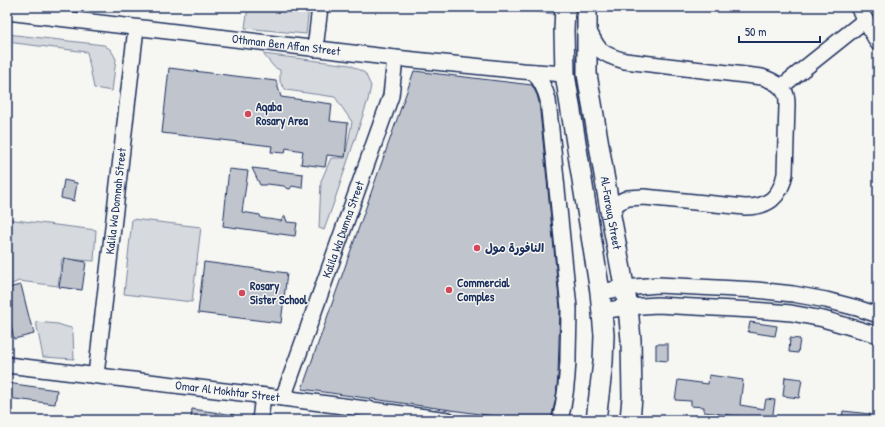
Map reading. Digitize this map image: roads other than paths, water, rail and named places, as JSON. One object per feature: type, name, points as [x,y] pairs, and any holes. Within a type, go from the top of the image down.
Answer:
[{"type":"main road","name":"Al-Farouq Street","points":[[565,7],[565,74],[600,292],[604,335],[603,362],[596,420]]},
{"type":"main road","name":"Al-Farouq Street","points":[[587,7],[586,74],[628,307],[632,363],[630,420]]},
{"type":"street","points":[[315,49],[320,7]]},
{"type":"street","name":"Othman Ben Affan Street","points":[[7,12],[395,58],[565,74]]},
{"type":"street","points":[[781,87],[862,13],[878,43]]},
{"type":"street","points":[[586,26],[593,41],[600,51],[611,57],[625,61],[762,77],[773,81],[781,87],[786,94],[786,174],[784,183],[774,198],[756,207],[644,197],[628,198],[617,203],[611,216]]},
{"type":"street","name":"Kalila Wa Domnah Street","points":[[96,375],[136,28]]},
{"type":"street","name":"Kalila Wa Dumna Street","points":[[283,398],[391,96],[395,58]]},
{"type":"street","points":[[534,72],[541,82],[548,100],[569,308],[566,384],[560,420]]},
{"type":"street","points":[[600,292],[658,285],[756,290],[793,294],[826,300],[878,315]]},
{"type":"street","points":[[602,311],[657,305],[791,313],[823,319],[878,335]]},
{"type":"street","name":"Omar Al Mokhtar Street","points":[[7,365],[283,398],[448,420]]},
{"type":"street","points":[[260,420],[263,396]]},
{"type":"place","name":"Aqaba Rosary Area","points":[[248,114]]},
{"type":"place","name":"النافورة مول","points":[[477,248]]},
{"type":"place","name":"Commercial Comples","points":[[449,290]]},
{"type":"place","name":"Rosary Sister School","points":[[242,293]]}]
